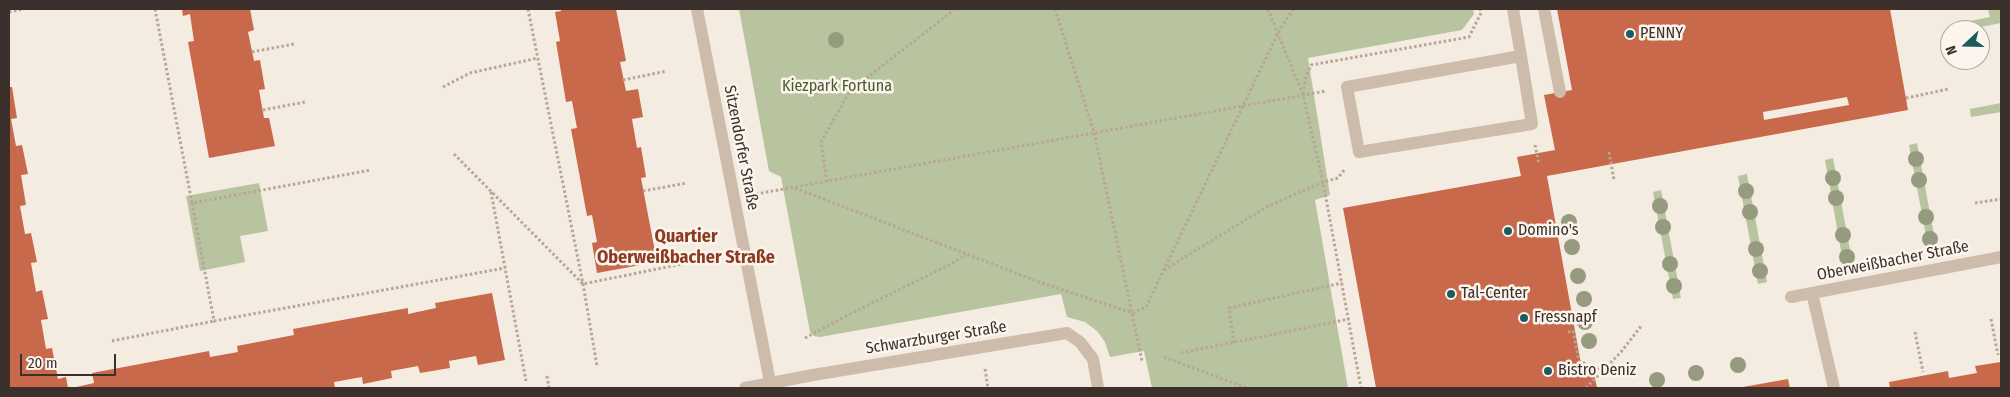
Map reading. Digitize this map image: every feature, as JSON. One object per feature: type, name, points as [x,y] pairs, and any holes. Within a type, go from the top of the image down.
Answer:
[{"type":"street","name":"Sitzendorfer Straße","points":[[697,9],[770,382]]},
{"type":"street","points":[[1514,9],[1532,124],[1359,152],[1347,87],[1521,56]]},
{"type":"street","points":[[1544,9],[1560,92]]},
{"type":"street","name":"Oberweißbacher Straße","points":[[1791,297],[2001,257]]},
{"type":"street","points":[[1812,293],[1834,388]]},
{"type":"street","name":"Schwarzburger Straße","points":[[746,388],[770,382],[1067,333],[1080,342],[1092,359],[1098,388]]},
{"type":"path","points":[[9,12],[24,9]]},
{"type":"path","points":[[155,9],[214,321]]},
{"type":"path","points":[[528,9],[583,284],[597,366]]},
{"type":"path","points":[[827,182],[821,142],[850,91],[955,9]]},
{"type":"path","points":[[1055,9],[1094,132],[1142,361]]},
{"type":"path","points":[[1268,9],[1303,95],[1323,182],[1361,388]]},
{"type":"path","points":[[795,188],[1040,282],[1133,313],[1146,307],[1278,33],[1293,9]]},
{"type":"path","points":[[1303,95],[1306,77],[1311,65],[1469,37],[1481,13],[1480,9]]},
{"type":"path","points":[[252,52],[294,44]]},
{"type":"path","points":[[443,87],[470,72],[538,58]]},
{"type":"path","points":[[624,80],[667,72]]},
{"type":"path","points":[[733,198],[1347,87]]},
{"type":"path","points":[[1906,98],[1949,90]]},
{"type":"path","points":[[263,110],[305,102]]},
{"type":"path","points":[[1609,152],[1614,180]]},
{"type":"path","points":[[454,154],[583,284]]},
{"type":"path","points":[[192,203],[371,170]]},
{"type":"path","points":[[1164,271],[1268,206],[1323,182]]},
{"type":"path","points":[[642,191],[687,183]]},
{"type":"path","points":[[491,191],[526,381]]},
{"type":"path","points":[[1975,203],[2001,199]]},
{"type":"path","points":[[805,338],[951,264],[966,254]]},
{"type":"path","points":[[583,284],[701,260]]},
{"type":"path","points":[[112,340],[505,268]]},
{"type":"path","points":[[1234,343],[1229,308],[1342,283]]},
{"type":"path","points":[[1181,353],[1349,319]]},
{"type":"path","points":[[1991,319],[1998,355]]},
{"type":"path","points":[[1586,388],[1621,352],[1642,325]]},
{"type":"path","points":[[1568,332],[1573,331],[1579,361],[1602,371]]},
{"type":"path","points":[[1915,332],[1923,372]]},
{"type":"path","points":[[1164,357],[1247,388]]},
{"type":"path","points":[[547,376],[549,388]]},
{"type":"green space","name":"Kiezpark Fortuna","points":[[739,9],[1473,9],[1474,14],[1462,30],[1308,58],[1330,195],[1315,200],[1348,388],[1152,388],[1144,351],[1110,357],[1105,342],[1097,331],[1085,322],[1067,317],[1061,294],[820,337],[814,336],[810,332],[781,177],[769,171]]},
{"type":"green space","points":[[1988,9],[2001,9],[2001,23],[1990,25],[1990,20],[1975,20],[1990,17]]},
{"type":"green space","points":[[2001,103],[2001,112],[1971,117],[1970,109]]},
{"type":"green space","points":[[1917,143],[1937,251],[1929,252],[1909,145]]},
{"type":"green space","points":[[1833,158],[1853,266],[1844,268],[1825,160]]},
{"type":"green space","points":[[1747,174],[1767,282],[1758,284],[1738,176]]},
{"type":"green space","points":[[259,183],[268,231],[240,236],[245,262],[200,271],[186,196]]},
{"type":"green space","points":[[1661,190],[1681,298],[1673,299],[1653,192]]},
{"type":"building","points":[[182,9],[250,9],[254,30],[248,32],[254,61],[260,60],[265,89],[259,90],[264,118],[269,118],[275,146],[209,158],[188,42],[194,41],[190,14],[183,16]]},
{"type":"building","points":[[561,9],[616,9],[626,61],[620,62],[626,91],[638,89],[643,117],[632,119],[637,148],[641,147],[646,177],[641,178],[657,262],[597,273],[592,243],[597,242],[592,215],[587,216],[571,129],[577,128],[572,101],[566,102],[556,42],[560,41],[555,12],[561,11]]},
{"type":"building","points":[[1557,9],[1890,9],[1908,110],[1547,176],[1583,375],[1594,373],[1597,388],[1376,388],[1343,208],[1521,176],[1517,157],[1555,150],[1544,95],[1572,90]],"holes":[[[1847,97],[1849,105],[1764,120],[1763,112]]]},
{"type":"building","points":[[9,87],[12,87],[17,118],[11,119],[16,146],[22,145],[28,174],[21,175],[26,205],[20,206],[25,234],[31,233],[37,262],[31,263],[36,292],[42,290],[48,319],[41,320],[46,349],[52,348],[58,379],[66,377],[68,388],[9,388]]},
{"type":"building","points":[[492,293],[505,360],[478,365],[476,356],[449,361],[450,368],[420,373],[418,366],[391,371],[392,378],[363,384],[362,377],[334,382],[335,388],[72,388],[94,383],[92,373],[209,351],[210,357],[238,352],[237,346],[294,335],[293,329],[408,308],[408,314],[436,308],[435,303]]},
{"type":"building","points":[[2001,362],[2001,388],[1890,388],[1889,382],[1948,371],[1949,378],[1977,373],[1975,366]]},
{"type":"building","points":[[1788,379],[1790,388],[1743,388],[1743,387]]},
{"type":"place","name":"PENNY","points":[[1630,34]]},
{"type":"place","name":"Domino's","points":[[1508,231]]},
{"type":"place","name":"Tal-Center","points":[[1451,294]]},
{"type":"place","name":"Fressnapf","points":[[1524,318]]},
{"type":"place","name":"Bistro Deniz","points":[[1548,371]]},
{"type":"district","name":"Quartier Oberweißbacher Straße","points":[[686,247]]}]
